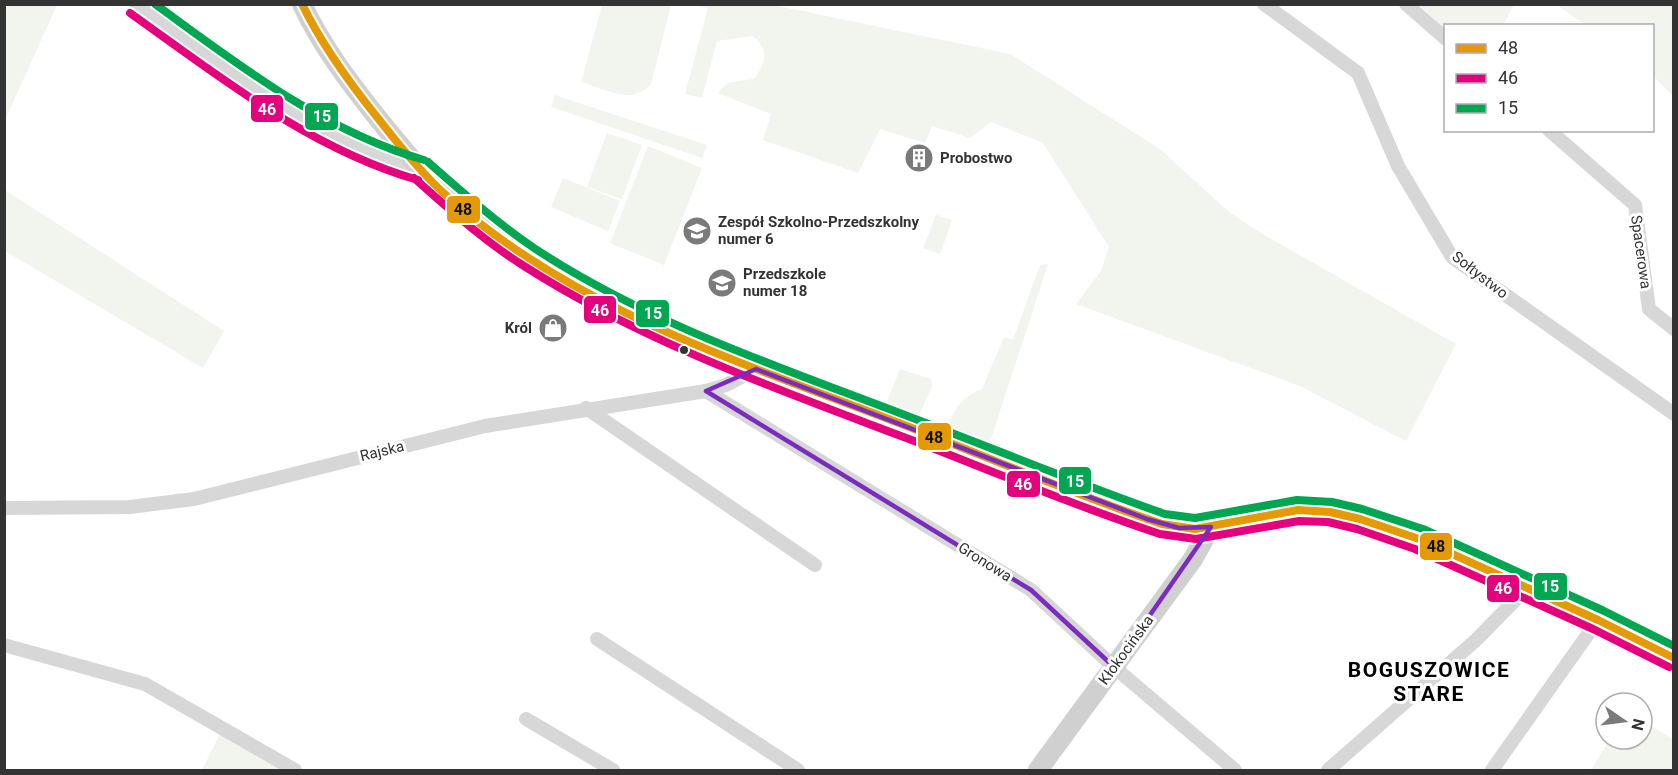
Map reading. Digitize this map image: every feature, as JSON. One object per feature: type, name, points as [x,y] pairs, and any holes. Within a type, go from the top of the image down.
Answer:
[{"type":"street","points":[[302,4],[327,49],[361,97],[421,170],[478,221],[577,289],[650,325],[756,369],[1147,519],[1179,528],[1211,527],[1298,510],[1330,512],[1419,539],[1672,654]]},
{"type":"street","name":"Sołtystwo","points":[[1264,4],[1358,73],[1398,166],[1452,257],[1674,414]]},
{"type":"street","points":[[1406,4],[1444,37]]},
{"type":"street","points":[[138,5],[276,104],[386,160],[421,170]]},
{"type":"street","name":"Spacerowa","points":[[1552,132],[1635,205],[1649,309],[1674,329]]},
{"type":"street","name":"Rajska","points":[[4,508],[130,507],[194,499],[485,426],[586,408],[706,391],[726,385],[756,369]]},
{"type":"street","name":"Gronowa","points":[[706,391],[1031,590],[1114,667],[1235,771]]},
{"type":"street","points":[[586,408],[815,565]]},
{"type":"street","name":"Kłokocińska","points":[[1038,771],[1193,559],[1211,527]]},
{"type":"street","points":[[1329,771],[1476,640],[1528,587]]},
{"type":"street","points":[[1492,771],[1598,620]]},
{"type":"street","points":[[597,639],[798,771]]},
{"type":"street","points":[[4,645],[145,684],[295,771]]},
{"type":"street","points":[[526,718],[613,771]]},
{"type":"highlighted area","points":[[756,369],[1147,519],[1179,528],[1211,527],[1114,667],[1031,590],[706,391]]},
{"type":"shaded area","points":[[4,5],[57,5],[5,120]]},
{"type":"shaded area","points":[[602,5],[671,5],[651,84],[643,91],[627,95],[618,94],[581,82]]},
{"type":"shaded area","points":[[693,5],[773,5],[1010,54],[1160,149],[1229,212],[1259,232],[1456,344],[1406,441],[1300,386],[1076,304],[1101,271],[1109,247],[1043,143],[991,122],[970,138],[932,126],[925,143],[880,129],[858,173],[763,140],[771,114],[718,93],[727,83],[754,79],[758,73],[763,62],[764,51],[752,36],[717,41],[702,98],[685,94],[708,8]]},
{"type":"shaded area","points":[[1419,5],[1514,5],[1504,24],[1444,24],[1444,28]]},
{"type":"shaded area","points":[[1557,5],[1673,5],[1673,96],[1654,77],[1654,24],[1584,24]]},
{"type":"shaded area","points":[[555,95],[707,145],[702,158],[551,107]]},
{"type":"shaded area","points":[[607,133],[642,145],[622,199],[587,187]]},
{"type":"shaded area","points":[[648,146],[702,168],[664,265],[610,243]]},
{"type":"shaded area","points":[[563,178],[620,201],[608,231],[551,207]]},
{"type":"shaded area","points":[[5,190],[224,331],[203,368],[5,251]]},
{"type":"shaded area","points":[[936,215],[952,220],[940,254],[923,248]]},
{"type":"shaded area","points":[[1048,264],[990,442],[948,426],[960,403],[982,389],[1004,337],[1013,340],[1040,265]]},
{"type":"shaded area","points":[[900,369],[931,379],[932,386],[919,416],[886,404]]},
{"type":"shaded area","points":[[1654,727],[1673,740],[1673,770],[1591,770],[1603,751],[1654,751]]},
{"type":"shaded area","points":[[220,734],[282,770],[202,770]]},
{"type":"transit line","name":"15","points":[[155,4],[250,73],[317,114],[351,132],[424,160]]},
{"type":"transit line","name":"48","points":[[302,4],[327,48],[356,90],[411,159],[449,198],[498,237],[549,271],[659,328],[774,376],[1162,524],[1195,529],[1298,510],[1330,512],[1360,519],[1419,539],[1598,620],[1674,658]]},
{"type":"transit line","name":"46","points":[[130,13],[232,86],[303,130],[378,167],[418,180]]},
{"type":"transit line","name":"15","points":[[428,162],[506,228],[578,275],[670,322],[765,362],[1165,514],[1195,518],[1297,500],[1332,502],[1362,509],[1423,529],[1602,610],[1674,646]]},
{"type":"transit line","name":"46","points":[[414,178],[495,246],[569,293],[663,341],[810,402],[1160,534],[1196,539],[1299,521],[1328,522],[1357,529],[1415,549],[1593,629],[1669,667]]},
{"type":"place","name":"Probostwo","points":[[919,158]]},
{"type":"place","name":"Zespół Szkolno-Przedszkolny numer 6","points":[[697,231]]},
{"type":"place","name":"Przedszkole numer 18","points":[[722,283]]},
{"type":"place","name":"Król","points":[[553,328]]},
{"type":"district","name":"BOGUSZOWICE STARE","points":[[1429,682]]}]
